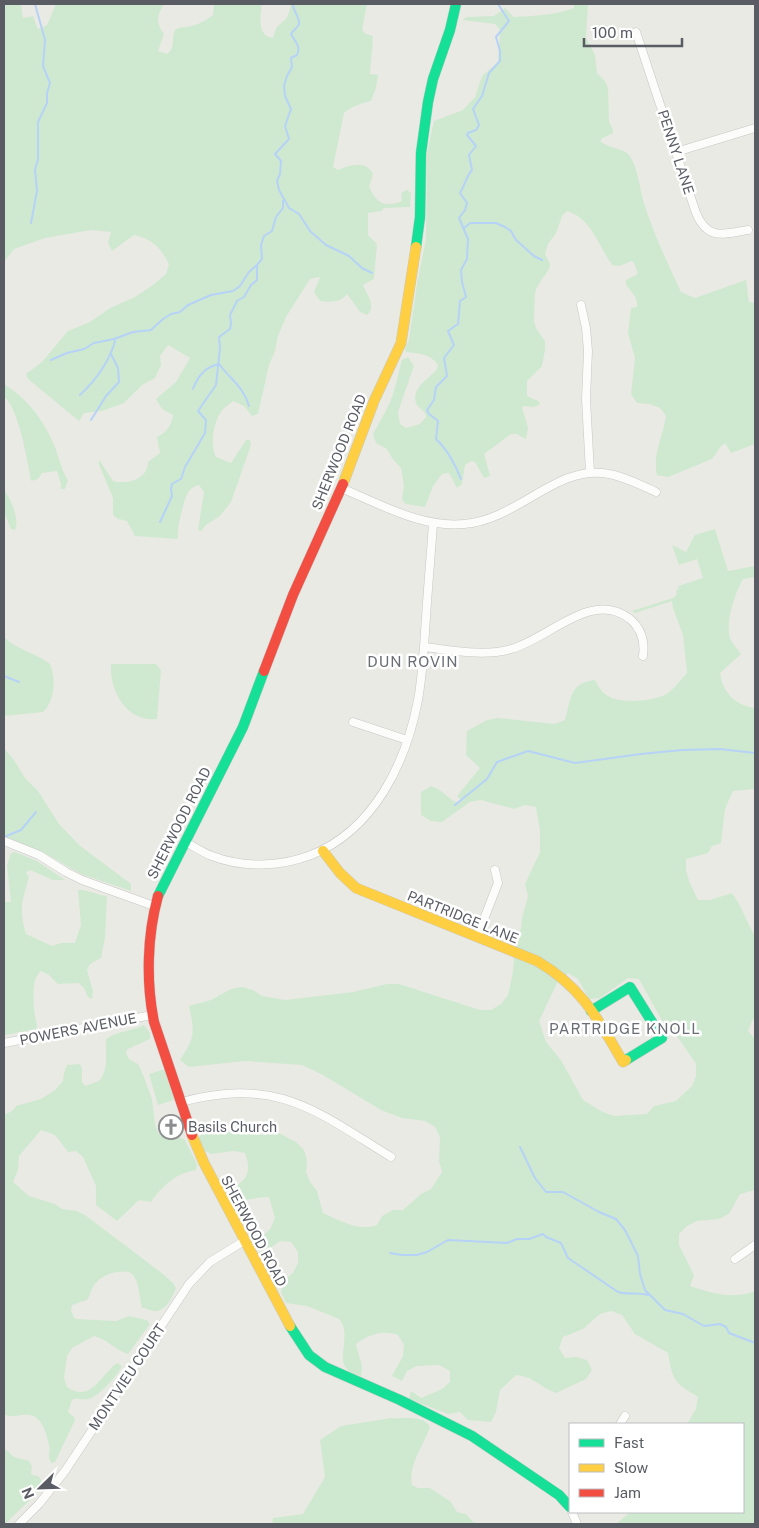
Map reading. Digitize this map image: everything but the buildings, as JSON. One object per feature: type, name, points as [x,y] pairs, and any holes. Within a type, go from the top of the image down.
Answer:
[{"type":"street","name":"SHERWOOD ROAD","points":[[456,4],[450,30],[436,68],[428,102],[421,154],[420,217],[403,334],[395,357],[371,408],[341,488],[286,611],[243,727],[165,879],[154,906],[150,1005],[198,1152],[291,1328],[314,1359],[325,1367],[400,1400],[472,1436],[559,1495],[569,1504]]},
{"type":"street","name":"PENNY LANE","points":[[636,32],[696,213],[704,228],[717,235],[748,230]]},
{"type":"street","points":[[676,152],[755,128]]},
{"type":"street","points":[[581,305],[588,351],[586,399],[590,472]]},
{"type":"street","points":[[341,488],[412,518],[433,523],[466,524],[496,517],[559,482],[590,472],[618,476],[656,492]]},
{"type":"street","points":[[185,842],[212,856],[244,864],[277,864],[323,850],[344,838],[366,816],[388,784],[407,740],[418,700],[424,647],[433,523]]},
{"type":"street","points":[[424,647],[484,652],[510,650],[532,641],[586,612],[605,609],[623,615],[638,628],[645,644],[643,656]]},
{"type":"street","points":[[353,722],[407,740]]},
{"type":"street","points":[[4,842],[39,854],[82,880],[154,906]]},
{"type":"street","name":"PARTRIDGE LANE","points":[[323,850],[340,873],[356,888],[537,961],[557,972],[575,988],[592,1011],[623,1062],[662,1038],[630,987],[592,1011]]},
{"type":"street","points":[[476,937],[498,883],[495,870]]},
{"type":"street","name":"POWERS AVENUE","points":[[4,1043],[152,1015]]},
{"type":"street","points":[[181,1102],[211,1095],[237,1093],[262,1094],[289,1100],[311,1109],[391,1157]]},
{"type":"street","name":"MONTVIEU COURT","points":[[19,1524],[39,1504],[65,1471],[190,1284],[210,1262],[244,1241]]},
{"type":"street","points":[[735,1259],[755,1244]]},
{"type":"street","points":[[621,1423],[625,1416]]},
{"type":"green space","points":[[4,4],[21,4],[23,18],[33,16],[38,29],[47,25],[56,4],[164,4],[158,19],[159,26],[164,34],[158,51],[167,54],[172,46],[175,30],[189,27],[208,19],[213,15],[214,4],[262,4],[260,19],[262,30],[268,37],[273,38],[277,27],[287,17],[291,4],[367,4],[362,30],[366,34],[373,36],[370,74],[378,75],[376,88],[371,101],[356,105],[344,113],[333,167],[338,170],[353,165],[366,167],[373,174],[369,187],[378,200],[385,204],[400,202],[402,200],[401,193],[407,190],[411,193],[410,207],[384,208],[381,211],[368,213],[368,235],[377,244],[374,279],[363,285],[369,297],[370,312],[367,315],[360,312],[347,294],[342,299],[332,302],[320,301],[314,292],[320,277],[310,279],[286,317],[278,336],[275,351],[269,365],[258,414],[252,416],[244,406],[233,401],[218,417],[213,434],[213,447],[216,457],[231,463],[246,440],[250,440],[251,445],[231,502],[220,516],[206,525],[201,531],[198,530],[204,492],[199,485],[191,489],[187,495],[179,522],[178,539],[135,536],[127,521],[118,519],[113,515],[113,498],[98,462],[100,461],[113,481],[124,482],[141,477],[147,468],[148,462],[160,453],[157,437],[168,428],[173,415],[162,409],[156,399],[176,382],[190,358],[168,345],[160,356],[161,365],[155,378],[142,385],[124,403],[102,411],[84,413],[79,421],[28,379],[26,374],[42,362],[68,331],[90,322],[110,308],[135,297],[166,274],[169,264],[159,249],[150,241],[140,236],[134,235],[112,251],[108,243],[111,232],[91,230],[45,238],[14,249],[4,262]]},
{"type":"green space","points":[[574,4],[588,4],[586,38],[595,55],[597,73],[605,81],[608,88],[609,121],[613,133],[601,139],[601,142],[625,152],[631,159],[653,228],[681,292],[695,298],[746,280],[749,302],[755,303],[755,444],[731,453],[725,443],[719,448],[712,459],[668,477],[657,475],[657,453],[666,416],[660,408],[649,404],[637,403],[631,394],[635,358],[628,333],[631,308],[637,307],[637,303],[626,284],[626,280],[638,274],[632,261],[619,266],[612,265],[588,226],[567,211],[562,216],[556,233],[548,244],[545,254],[550,264],[549,269],[535,293],[534,322],[545,341],[545,350],[542,366],[527,381],[527,396],[540,402],[539,405],[533,407],[522,407],[528,428],[526,439],[516,434],[511,434],[484,454],[490,476],[484,478],[475,462],[471,461],[465,465],[462,484],[457,488],[449,473],[442,474],[433,486],[425,507],[406,504],[402,500],[404,485],[401,468],[387,449],[376,443],[373,434],[391,399],[402,360],[408,357],[414,366],[398,412],[400,424],[406,428],[420,424],[426,417],[425,413],[417,405],[416,394],[421,385],[437,369],[438,365],[432,358],[406,352],[405,348],[409,340],[426,239],[427,153],[434,121],[463,110],[475,97],[482,76],[498,61],[500,30],[495,24],[462,20],[467,17],[494,16],[505,8],[514,17],[552,14],[574,8]]},
{"type":"green space","points":[[4,384],[28,403],[46,428],[68,480],[65,489],[61,489],[57,471],[42,473],[38,479],[31,481],[18,423],[14,411],[4,397]]},
{"type":"green space","points":[[4,490],[14,510],[15,530],[11,529],[4,512]]},
{"type":"green space","points":[[715,529],[728,571],[755,566],[755,577],[743,579],[740,585],[732,605],[729,620],[730,639],[741,654],[720,673],[724,686],[731,697],[742,704],[755,708],[755,789],[733,791],[725,809],[721,843],[712,846],[708,853],[686,859],[686,870],[698,900],[710,900],[732,893],[755,937],[755,1018],[748,1031],[755,1039],[755,1190],[740,1194],[729,1214],[719,1219],[697,1221],[687,1226],[679,1234],[679,1245],[694,1275],[690,1286],[714,1293],[730,1295],[747,1294],[755,1291],[755,1524],[616,1524],[629,1513],[744,1513],[744,1423],[688,1423],[696,1409],[698,1397],[679,1384],[673,1376],[668,1353],[635,1334],[622,1315],[611,1311],[600,1314],[583,1329],[563,1337],[559,1348],[565,1358],[576,1357],[587,1360],[592,1370],[586,1379],[556,1393],[533,1380],[516,1375],[500,1390],[496,1412],[491,1422],[468,1420],[460,1412],[448,1414],[409,1399],[411,1391],[421,1398],[442,1389],[450,1382],[450,1371],[439,1365],[417,1366],[407,1371],[402,1381],[392,1376],[403,1356],[404,1345],[398,1335],[376,1334],[356,1344],[362,1371],[361,1376],[352,1373],[344,1363],[344,1329],[339,1319],[307,1306],[286,1303],[281,1292],[284,1280],[293,1273],[298,1263],[298,1252],[291,1242],[280,1241],[262,1254],[254,1246],[270,1229],[275,1218],[269,1197],[236,1200],[230,1190],[240,1183],[246,1175],[248,1165],[245,1153],[234,1151],[211,1154],[201,1149],[198,1138],[206,1130],[264,1135],[277,1132],[296,1142],[304,1150],[307,1161],[306,1172],[310,1182],[317,1191],[323,1213],[342,1222],[370,1227],[377,1225],[382,1216],[393,1210],[403,1210],[421,1194],[431,1189],[442,1172],[439,1161],[440,1137],[435,1127],[425,1121],[402,1118],[381,1110],[323,1075],[302,1065],[245,1061],[189,1067],[180,1060],[189,1045],[193,1029],[189,1006],[211,1000],[231,989],[242,987],[253,990],[262,996],[285,1000],[353,992],[387,984],[399,984],[480,1010],[491,1010],[501,1004],[508,995],[513,972],[515,939],[521,929],[528,896],[525,884],[540,852],[540,830],[536,807],[525,805],[514,809],[481,800],[470,802],[442,822],[431,821],[421,815],[421,792],[431,786],[458,803],[466,798],[460,799],[457,796],[480,768],[466,755],[467,731],[487,720],[498,718],[555,724],[565,720],[572,693],[576,688],[586,682],[595,680],[601,690],[609,697],[626,701],[645,700],[662,696],[673,689],[687,673],[683,635],[672,601],[635,613],[632,611],[673,598],[677,594],[678,586],[703,578],[697,559],[679,565],[672,545],[686,552],[695,535]],"holes":[[[568,973],[578,979],[589,999],[600,998],[628,978],[639,979],[661,1019],[677,1036],[696,1064],[696,1076],[692,1086],[676,1101],[654,1106],[647,1114],[614,1116],[583,1100],[561,1060],[546,1042],[539,1021],[559,979]]]},
{"type":"green space","points":[[4,637],[50,664],[54,682],[52,696],[47,708],[43,712],[4,716]]},
{"type":"green space","points":[[111,664],[156,664],[161,670],[157,719],[146,719],[137,716],[122,703],[113,685]]},
{"type":"green space","points":[[4,748],[25,778],[38,791],[59,824],[79,845],[131,884],[131,891],[81,874],[41,851],[4,837]]},
{"type":"green space","points":[[15,852],[37,861],[65,880],[53,880],[30,870],[26,872],[29,877],[22,911],[26,934],[52,946],[61,943],[75,943],[81,925],[78,890],[82,890],[107,896],[105,938],[101,958],[90,964],[87,970],[93,991],[92,999],[88,997],[84,988],[79,983],[58,984],[49,975],[41,971],[37,975],[34,989],[36,1029],[5,1035],[4,902],[11,902],[7,865],[11,853]]},
{"type":"green space","points":[[144,1025],[150,1033],[150,1039],[128,1049],[126,1053],[129,1059],[138,1064],[142,1072],[152,1099],[158,1133],[163,1136],[185,1140],[197,1164],[196,1170],[182,1174],[170,1181],[151,1202],[139,1200],[117,1221],[96,1205],[96,1186],[83,1157],[76,1151],[68,1152],[55,1135],[41,1130],[19,1156],[18,1170],[13,1182],[29,1196],[55,1204],[62,1209],[77,1211],[85,1215],[163,1274],[176,1288],[171,1299],[163,1308],[152,1311],[142,1308],[135,1277],[129,1272],[117,1272],[104,1276],[97,1282],[87,1300],[72,1305],[71,1310],[74,1318],[77,1319],[116,1321],[129,1316],[147,1320],[150,1324],[128,1354],[94,1336],[72,1348],[67,1356],[64,1378],[67,1387],[75,1391],[83,1392],[89,1390],[117,1363],[122,1366],[112,1380],[97,1394],[88,1399],[72,1400],[68,1412],[75,1420],[55,1462],[52,1463],[49,1459],[46,1433],[38,1419],[31,1415],[8,1416],[4,1414],[4,1115],[12,1111],[16,1106],[41,1099],[55,1090],[63,1081],[67,1065],[80,1064],[82,1082],[85,1086],[99,1081],[104,1072],[106,1061],[106,1039],[115,1034]]},
{"type":"green space","points":[[165,1069],[174,1100],[158,1105],[149,1074]]},
{"type":"green space","points":[[391,1418],[418,1419],[427,1423],[430,1427],[414,1463],[411,1477],[412,1485],[418,1488],[430,1488],[451,1502],[457,1512],[466,1514],[473,1522],[482,1524],[272,1524],[273,1518],[303,1514],[325,1477],[320,1440],[341,1426]]},
{"type":"green space","points":[[4,1448],[14,1457],[29,1461],[32,1466],[32,1475],[38,1476],[42,1481],[33,1497],[5,1524],[4,1524]]},
{"type":"waterway","points":[[31,223],[37,191],[35,170],[38,159],[38,122],[47,103],[50,83],[43,66],[45,40],[35,4]]},
{"type":"waterway","points":[[293,4],[299,24],[291,34],[298,49],[297,55],[291,58],[292,67],[284,86],[285,96],[291,109],[285,126],[289,139],[275,154],[281,161],[280,174],[277,181],[279,190],[289,208],[299,214],[310,231],[326,245],[349,256],[362,268],[372,273]]},
{"type":"waterway","points":[[461,479],[451,458],[436,439],[438,421],[427,410],[434,400],[436,387],[447,376],[444,358],[454,345],[448,331],[458,324],[460,301],[466,297],[461,270],[467,259],[468,239],[459,218],[465,210],[467,203],[460,193],[472,170],[469,155],[476,146],[467,135],[476,130],[479,125],[473,109],[482,96],[489,73],[500,61],[500,51],[496,37],[509,21],[498,4]]},
{"type":"waterway","points":[[51,360],[67,353],[84,349],[94,343],[114,339],[133,332],[151,330],[163,319],[171,314],[180,312],[188,305],[211,295],[233,291],[240,286],[249,272],[262,259],[261,245],[264,236],[272,231],[276,217],[283,208],[283,201]]},
{"type":"waterway","points":[[464,228],[470,223],[496,223],[511,231],[516,240],[534,256],[542,260]]},
{"type":"waterway","points":[[160,522],[172,496],[172,484],[181,479],[185,467],[205,433],[206,420],[198,411],[216,385],[220,348],[219,337],[230,329],[230,315],[237,301],[244,297],[251,285],[257,280],[257,265]]},
{"type":"waterway","points":[[80,395],[102,369],[116,338]]},
{"type":"waterway","points":[[91,420],[106,396],[119,382],[118,368],[111,354]]},
{"type":"waterway","points":[[219,364],[240,388],[249,406]]},
{"type":"waterway","points":[[193,389],[203,373],[210,367],[219,364]]},
{"type":"waterway","points":[[4,676],[19,682]]},
{"type":"waterway","points":[[455,805],[487,779],[497,762],[528,751],[575,763],[682,750],[720,749],[755,753]]},
{"type":"waterway","points":[[4,837],[21,830],[36,812]]},
{"type":"waterway","points":[[520,1147],[535,1178],[546,1192],[563,1192],[616,1219],[625,1230],[638,1256],[640,1274],[645,1290],[665,1310],[683,1314],[704,1326],[720,1324],[726,1327],[729,1333],[755,1343]]},
{"type":"waterway","points":[[390,1253],[417,1255],[427,1252],[448,1240],[507,1243],[543,1234],[561,1243],[568,1258],[618,1292],[648,1295]]},
{"type":"traffic: fast","points":[[416,247],[420,217],[421,153],[428,102],[433,79],[450,30],[456,4]]},
{"type":"traffic: fast","points":[[158,896],[243,727],[264,671]]},
{"type":"traffic: fast","points":[[591,1011],[630,987],[662,1038],[626,1060]]},
{"type":"traffic: fast","points":[[290,1326],[309,1355],[325,1367],[400,1400],[472,1436],[559,1495],[569,1506]]},
{"type":"traffic: slow","points":[[343,484],[374,401],[401,343],[416,247]]},
{"type":"traffic: slow","points":[[323,851],[340,873],[356,888],[537,961],[553,971],[588,1005],[623,1062],[626,1060]]},
{"type":"traffic: slow","points":[[192,1135],[204,1163],[290,1326]]},
{"type":"traffic: jam","points":[[264,671],[293,595],[343,484]]},
{"type":"traffic: jam","points":[[158,896],[150,943],[151,1007],[154,1022],[192,1135]]},
{"type":"place","name":"Basils Church","points":[[171,1127]]},
{"type":"district","name":"DUN ROVIN","points":[[413,662]]},
{"type":"district","name":"PARTRIDGE KNOLL","points":[[625,1029]]}]
